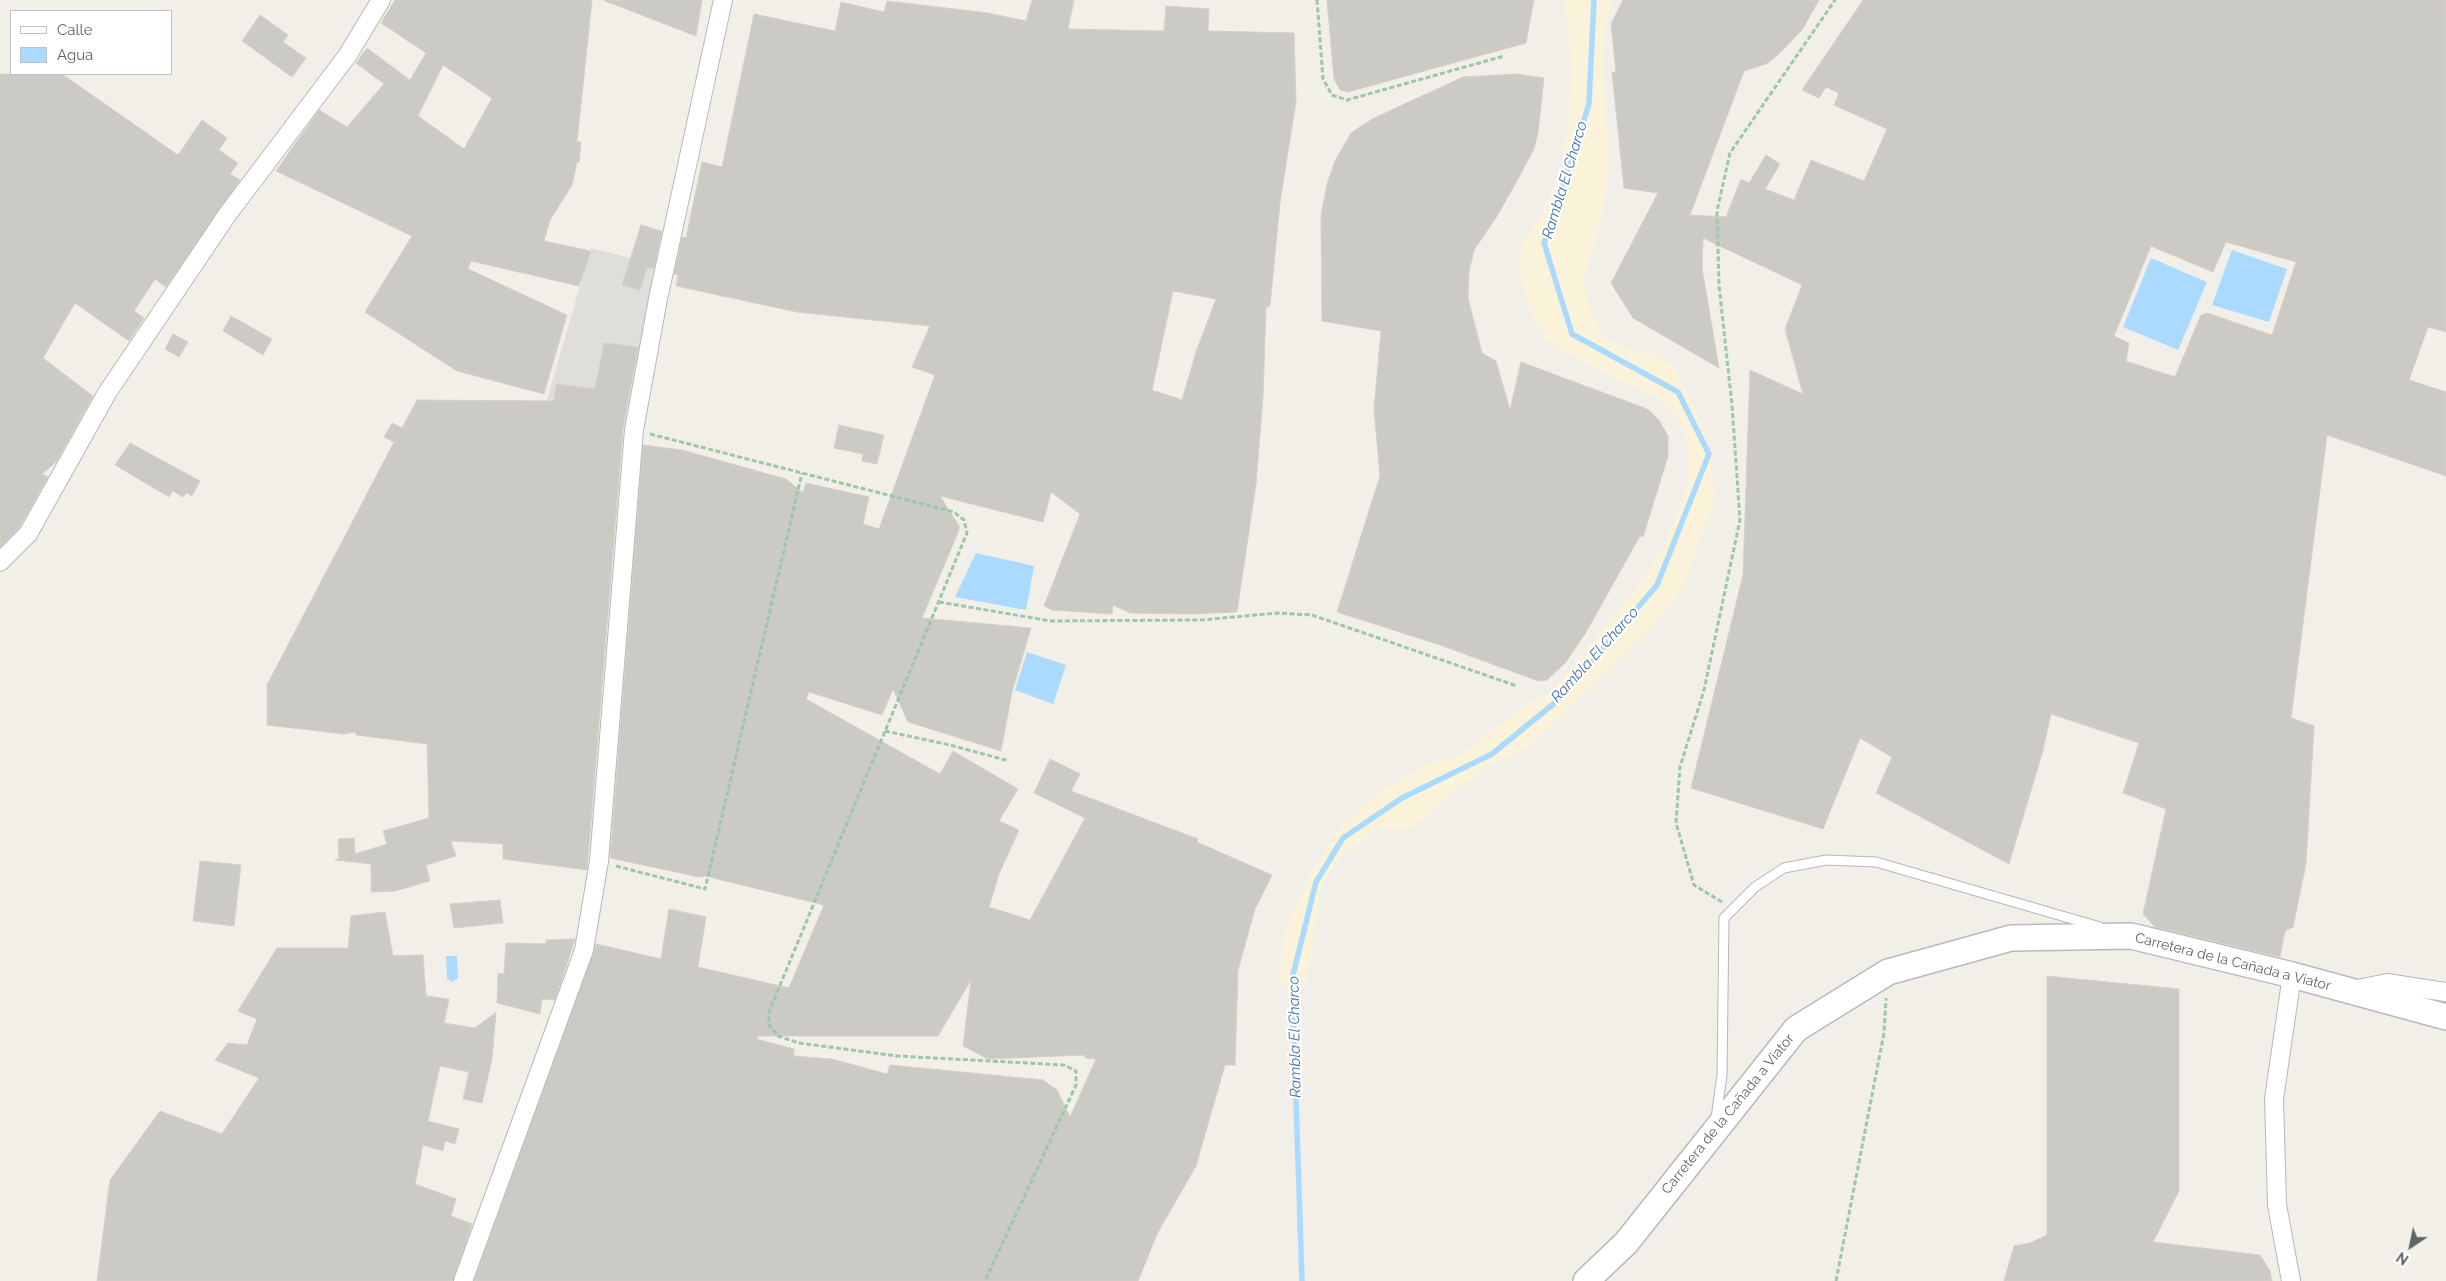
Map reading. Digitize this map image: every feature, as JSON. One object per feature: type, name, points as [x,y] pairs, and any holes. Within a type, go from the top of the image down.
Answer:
[{"type":"street","points":[[0,562],[28,534],[107,393],[227,215],[347,56],[381,0]]},
{"type":"street","points":[[464,1281],[584,950],[600,861],[634,430],[658,299],[723,0]]},
{"type":"street","name":"Carretera de la Cañada a Viator","points":[[1586,1281],[1626,1243],[1796,1029],[1888,972],[2011,938],[2131,936],[2292,975],[2446,1017]]},
{"type":"street","points":[[2291,1281],[2277,1205],[2274,1099],[2292,975]]},
{"type":"street","points":[[2350,990],[2387,983],[2446,992]]},
{"type":"lane","points":[[1715,1130],[1722,1075],[1724,918],[1755,887],[1784,868],[1826,860],[1876,862],[2131,936]]},
{"type":"path","points":[[1317,0],[1323,79],[1332,95],[1347,100],[1504,56]]},
{"type":"path","points":[[1737,905],[1718,901],[1694,885],[1676,824],[1680,767],[1704,690],[1740,520],[1732,405],[1719,285],[1717,211],[1730,153],[1835,0]]},
{"type":"path","points":[[634,430],[954,512],[964,520],[967,534],[769,1012],[769,1025],[778,1036],[799,1043],[897,1056],[1064,1065],[1076,1071],[1076,1085],[985,1281]]},
{"type":"path","points":[[600,861],[704,889],[802,473]]},
{"type":"path","points":[[939,602],[1051,621],[1201,620],[1277,613],[1312,616],[1517,686]]},
{"type":"path","points":[[885,731],[950,744],[1009,761]]},
{"type":"path","points":[[1836,1281],[1884,1033],[1888,972]]},
{"type":"shaded area","points":[[591,248],[658,265],[623,424],[542,417]]},
{"type":"sand","points":[[1564,0],[1612,0],[1604,35],[1603,71],[1609,172],[1601,219],[1583,284],[1592,315],[1604,338],[1625,348],[1657,355],[1675,369],[1689,395],[1710,448],[1715,497],[1683,587],[1652,627],[1561,717],[1520,752],[1479,771],[1410,829],[1374,829],[1342,856],[1321,887],[1305,988],[1278,984],[1286,927],[1312,871],[1340,828],[1367,802],[1399,780],[1431,763],[1456,758],[1535,698],[1550,694],[1639,585],[1661,552],[1688,485],[1688,444],[1677,415],[1661,399],[1602,372],[1546,340],[1530,309],[1521,279],[1520,255],[1524,241],[1541,217],[1559,176],[1567,135],[1572,68]]},
{"type":"water","points":[[2232,250],[2287,269],[2269,322],[2212,305]]},
{"type":"water","points":[[2151,258],[2207,282],[2178,350],[2123,327]]},
{"type":"water","points":[[976,553],[1034,566],[1026,610],[955,597]]},
{"type":"water","points":[[1027,652],[1066,665],[1053,704],[1015,690]]},
{"type":"water","points":[[446,956],[457,956],[458,978],[453,982],[447,979]]},
{"type":"building","points":[[395,0],[592,0],[577,142],[581,142],[579,162],[577,162],[572,185],[550,220],[544,241],[591,251],[579,286],[471,261],[468,269],[567,315],[544,394],[457,371],[365,312],[412,236],[276,171],[319,110],[347,127],[384,84],[356,63],[367,48],[410,80],[426,53],[381,23]],"holes":[[[443,65],[492,98],[464,149],[418,116]]]},
{"type":"building","points":[[702,0],[696,36],[605,1]]},
{"type":"building","points":[[1032,0],[1074,0],[1068,29],[1164,31],[1166,6],[1209,9],[1208,31],[1294,33],[1296,102],[1280,202],[1270,306],[1266,307],[1263,397],[1256,484],[1237,612],[1192,614],[1130,613],[1113,605],[1112,614],[1052,610],[1044,606],[1080,514],[1051,492],[1043,522],[940,496],[959,526],[959,530],[922,618],[1031,628],[1012,692],[1001,751],[908,722],[893,689],[882,715],[809,692],[806,699],[940,774],[953,751],[1018,789],[999,821],[1019,830],[999,874],[989,907],[1030,920],[1085,818],[1034,793],[1050,759],[1080,774],[1071,791],[1198,839],[1197,842],[1272,875],[1255,909],[1238,970],[1235,1065],[1225,1065],[1196,1166],[1157,1234],[1138,1281],[474,1281],[596,944],[661,959],[669,909],[706,917],[698,967],[789,988],[824,905],[705,876],[699,877],[610,858],[643,445],[682,450],[786,479],[803,493],[806,483],[869,497],[863,524],[879,529],[935,375],[912,367],[930,326],[797,312],[676,286],[678,275],[674,274],[682,237],[686,238],[702,162],[722,167],[754,14],[835,31],[841,2],[884,12],[887,1],[988,13],[1026,21]],"holes":[[[1173,291],[1216,299],[1196,352],[1182,400],[1152,390]],[[971,980],[963,1046],[988,1059],[1085,1055],[1085,1058],[1096,1059],[1070,1117],[1057,1090],[1043,1080],[890,1065],[887,1074],[832,1059],[794,1056],[794,1049],[757,1039],[757,1036],[938,1036]]]},
{"type":"building","points":[[1327,0],[1534,0],[1526,43],[1348,92],[1340,90],[1334,79]]},
{"type":"building","points":[[1623,0],[1819,0],[1802,30],[1777,56],[1766,64],[1744,71],[1690,215],[1726,217],[1741,179],[1749,183],[1766,155],[1780,164],[1765,189],[1794,200],[1811,160],[1864,181],[1887,129],[1834,105],[1839,93],[1826,87],[1819,98],[1802,90],[1863,0],[2446,0],[2446,332],[2428,327],[2409,380],[2446,392],[2446,476],[2327,435],[2291,718],[2314,726],[2306,864],[2293,927],[2285,931],[2280,957],[2155,927],[2143,914],[2166,809],[2123,793],[2139,743],[2051,714],[2042,754],[2009,864],[1876,793],[1892,757],[1860,738],[1823,829],[1691,788],[1743,575],[1750,370],[1803,394],[1785,329],[1802,285],[1703,238],[1702,268],[1719,368],[1633,318],[1611,283],[1658,193],[1624,188],[1612,72],[1616,72],[1611,24]],"holes":[[[2226,242],[2296,262],[2272,335],[2207,313],[2201,315],[2175,377],[2126,361],[2129,343],[2114,336],[2151,246],[2213,272]]]},
{"type":"building","points":[[260,15],[288,35],[283,42],[306,58],[292,77],[242,41]]},
{"type":"building","points":[[0,74],[63,75],[178,155],[202,120],[227,138],[219,150],[238,163],[230,174],[240,180],[166,287],[155,279],[134,311],[144,318],[129,341],[75,303],[43,358],[93,396],[56,462],[42,474],[48,477],[19,528],[0,547]]},
{"type":"building","points":[[1517,74],[1544,78],[1538,133],[1534,149],[1518,179],[1497,216],[1474,250],[1469,272],[1468,298],[1482,353],[1496,361],[1510,410],[1521,362],[1647,409],[1659,420],[1668,436],[1668,456],[1643,537],[1640,536],[1585,634],[1565,663],[1547,680],[1538,681],[1443,646],[1337,612],[1380,476],[1374,409],[1381,331],[1322,321],[1321,216],[1327,184],[1335,161],[1351,133],[1372,119],[1463,77]]},
{"type":"building","points":[[641,225],[662,231],[654,269],[647,267],[640,290],[622,285]]},
{"type":"building","points":[[231,316],[272,339],[263,355],[223,331]]},
{"type":"building","points":[[173,334],[188,342],[179,357],[165,349]]},
{"type":"building","points":[[604,343],[638,347],[623,429],[587,870],[503,859],[503,844],[451,841],[456,856],[426,865],[430,881],[395,891],[371,892],[371,864],[335,860],[339,858],[338,839],[354,838],[355,854],[387,844],[383,831],[429,818],[427,744],[356,735],[355,732],[344,734],[267,725],[267,685],[394,442],[384,437],[392,423],[402,428],[417,400],[554,401],[556,384],[595,389]]},
{"type":"building","points":[[839,425],[884,435],[877,464],[862,461],[863,454],[834,448]]},
{"type":"building","points":[[130,443],[200,481],[192,496],[186,493],[183,497],[173,491],[169,497],[115,465]]},
{"type":"building","points":[[200,861],[241,865],[234,926],[193,921]]},
{"type":"building","points":[[500,900],[503,923],[454,928],[450,904]]},
{"type":"building","points":[[385,912],[393,956],[423,955],[426,996],[449,999],[444,1023],[475,1028],[496,1012],[492,1059],[482,1103],[463,1099],[469,1072],[440,1066],[428,1121],[459,1129],[455,1144],[445,1141],[443,1151],[423,1145],[415,1184],[456,1199],[451,1216],[472,1224],[453,1281],[97,1281],[110,1180],[160,1111],[222,1134],[259,1078],[215,1060],[228,1043],[247,1045],[257,1019],[238,1011],[277,948],[348,948],[351,916]]},
{"type":"building","points":[[575,939],[555,1000],[542,999],[540,1014],[497,1003],[498,973],[504,974],[506,943],[546,944],[546,940]]},
{"type":"building","points":[[2047,976],[2179,989],[2179,1191],[2153,1242],[2260,1255],[2270,1271],[2272,1281],[2004,1281],[2014,1246],[2030,1243],[2047,1235]]},
{"type":"waterway","name":"Rambla El Charco","points":[[1302,1281],[1292,979],[1316,882],[1343,838],[1402,798],[1492,754],[1562,697],[1657,585],[1709,454],[1678,392],[1572,334],[1544,243],[1589,104],[1594,0]]}]
